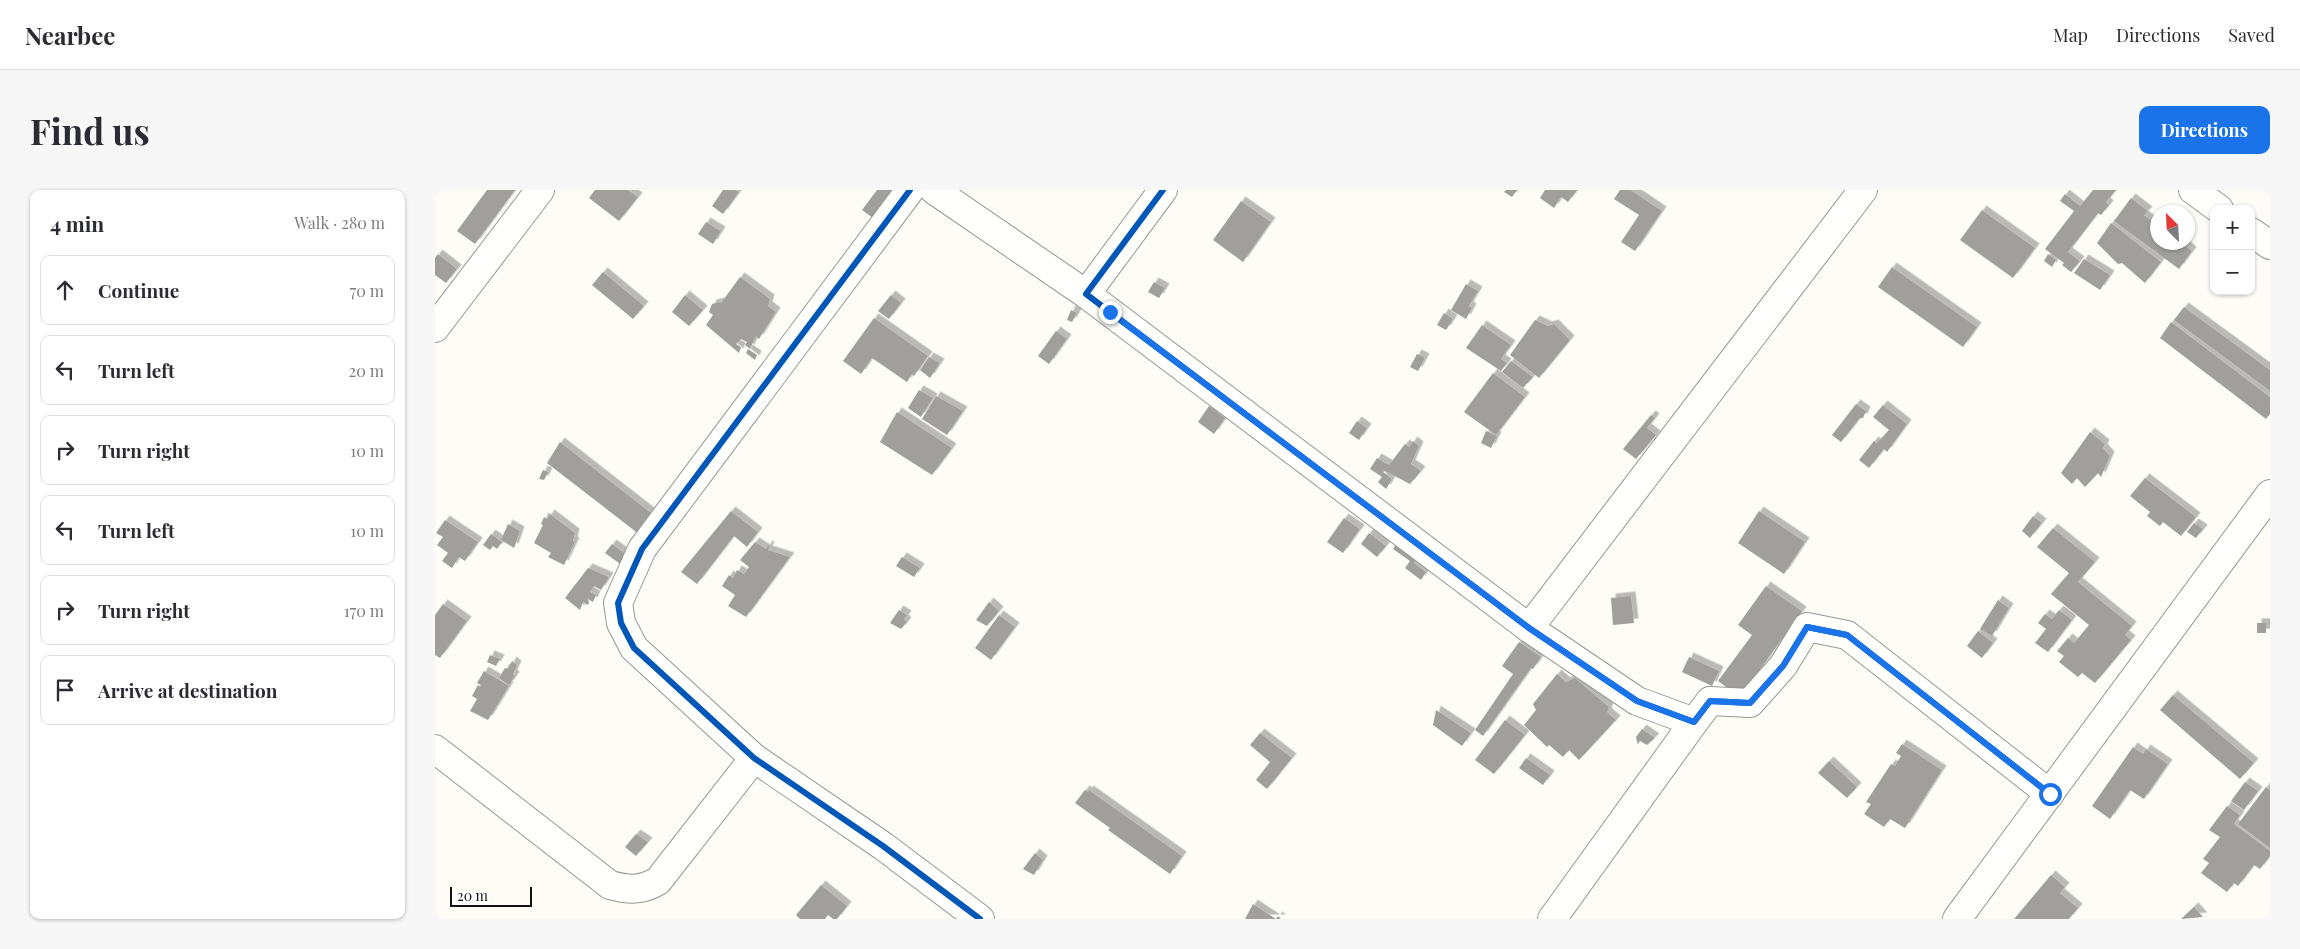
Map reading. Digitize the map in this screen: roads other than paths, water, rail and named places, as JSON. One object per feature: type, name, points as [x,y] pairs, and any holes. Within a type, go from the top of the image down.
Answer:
[{"type":"street","points":[[435,328],[540,190]]},
{"type":"street","points":[[910,190],[643,549],[618,603],[621,623],[634,648],[755,758],[883,846],[981,919]]},
{"type":"street","points":[[934,190],[1086,294],[1529,628],[1637,701],[1694,722]]},
{"type":"street","points":[[1086,294],[1163,190]]},
{"type":"street","points":[[1529,628],[1863,190]]},
{"type":"street","points":[[2193,190],[2214,205]]},
{"type":"street","points":[[2255,235],[2270,245]]},
{"type":"street","points":[[1957,919],[2270,494]]},
{"type":"street","points":[[1552,919],[1710,701],[1750,703],[1783,666],[1807,627],[1847,635],[2050,794]]},
{"type":"street","points":[[435,749],[610,885],[629,890],[647,888],[658,881],[755,758]]}]
